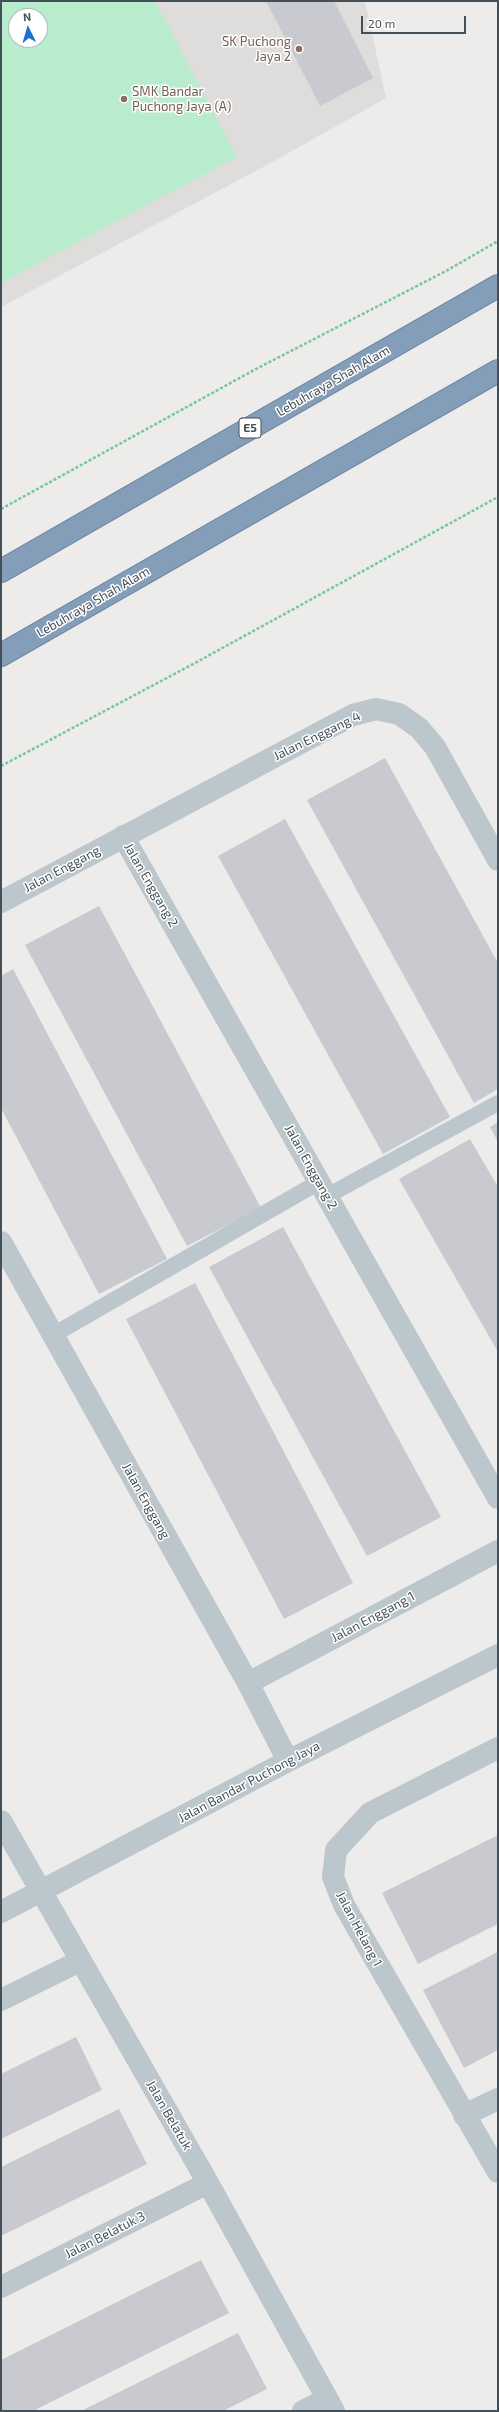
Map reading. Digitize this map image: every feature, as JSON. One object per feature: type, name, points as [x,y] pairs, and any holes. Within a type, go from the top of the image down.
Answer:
[{"type":"highway","name":"Lebuhraya Shah Alam","points":[[1,571],[498,286]]},
{"type":"highway","name":"Lebuhraya Shah Alam","points":[[1,655],[498,371]]},
{"type":"street","name":"Jalan Enggang 4","points":[[123,836],[353,715],[376,710],[399,714],[419,728],[435,747],[498,860]]},
{"type":"street","name":"Jalan Enggang","points":[[1,902],[123,836]]},
{"type":"street","name":"Jalan Enggang 2","points":[[123,836],[498,1498]]},
{"type":"street","name":"Jalan Enggang","points":[[1,1242],[248,1683],[288,1761]]},
{"type":"street","name":"Jalan Enggang 1","points":[[248,1683],[498,1552]]},
{"type":"street","name":"Jalan Bandar Puchong Jaya","points":[[1,1912],[40,1893],[288,1761],[498,1654]]},
{"type":"street","name":"Jalan Helang 1","points":[[498,1748],[370,1813],[336,1850],[333,1877],[344,1905],[498,2172]]},
{"type":"street","name":"Jalan Belatuk","points":[[1,1821],[40,1893],[208,2183],[330,2405]]},
{"type":"street","points":[[1,2000],[80,1961]]},
{"type":"street","points":[[464,2115],[498,2099]]},
{"type":"street","name":"Jalan Belatuk 3","points":[[1,2287],[208,2183]]},
{"type":"street","points":[[303,2411],[330,2405]]},
{"type":"lane","points":[[53,1335],[323,1189],[498,1103]]},
{"type":"path","points":[[1,509],[256,369],[446,271],[498,241]]},
{"type":"path","points":[[1,766],[202,660],[498,497]]},
{"type":"shaded area","name":"SMK Bandar Puchong Jaya (A)","points":[[1,1],[365,1],[386,98],[278,159],[1,307]]},
{"type":"green space","name":"SMK Bandar Puchong Jaya (A)","points":[[1,1],[155,1],[237,157],[1,283]]},
{"type":"building","points":[[266,1],[334,1],[373,78],[320,106]]},
{"type":"building","points":[[385,758],[498,963],[498,1089],[474,1103],[307,800]]},
{"type":"building","points":[[285,819],[450,1117],[383,1154],[218,856]]},
{"type":"building","points":[[99,906],[261,1208],[187,1246],[25,945]]},
{"type":"building","points":[[13,969],[167,1259],[99,1294],[1,1108],[1,976]]},
{"type":"building","points":[[498,1122],[498,1142],[490,1127]]},
{"type":"building","points":[[470,1139],[498,1187],[498,1352],[399,1179]]},
{"type":"building","points":[[283,1227],[441,1517],[367,1556],[209,1267]]},
{"type":"building","points":[[195,1283],[353,1583],[284,1619],[126,1319]]},
{"type":"building","points":[[498,1835],[498,1924],[418,1964],[382,1893]]},
{"type":"building","points":[[498,1952],[498,2050],[464,2068],[423,1990]]},
{"type":"building","points":[[76,2037],[102,2090],[1,2139],[1,2074]]},
{"type":"building","points":[[119,2109],[147,2164],[1,2236],[1,2167]]},
{"type":"building","points":[[201,2260],[229,2313],[33,2411],[1,2411],[1,2360]]},
{"type":"building","points":[[238,2333],[267,2389],[223,2411],[81,2411]]},
{"type":"place","name":"SK Puchong Jaya 2","points":[[299,49]]},
{"type":"place","name":"SMK Bandar Puchong Jaya (A)","points":[[124,99]]}]
